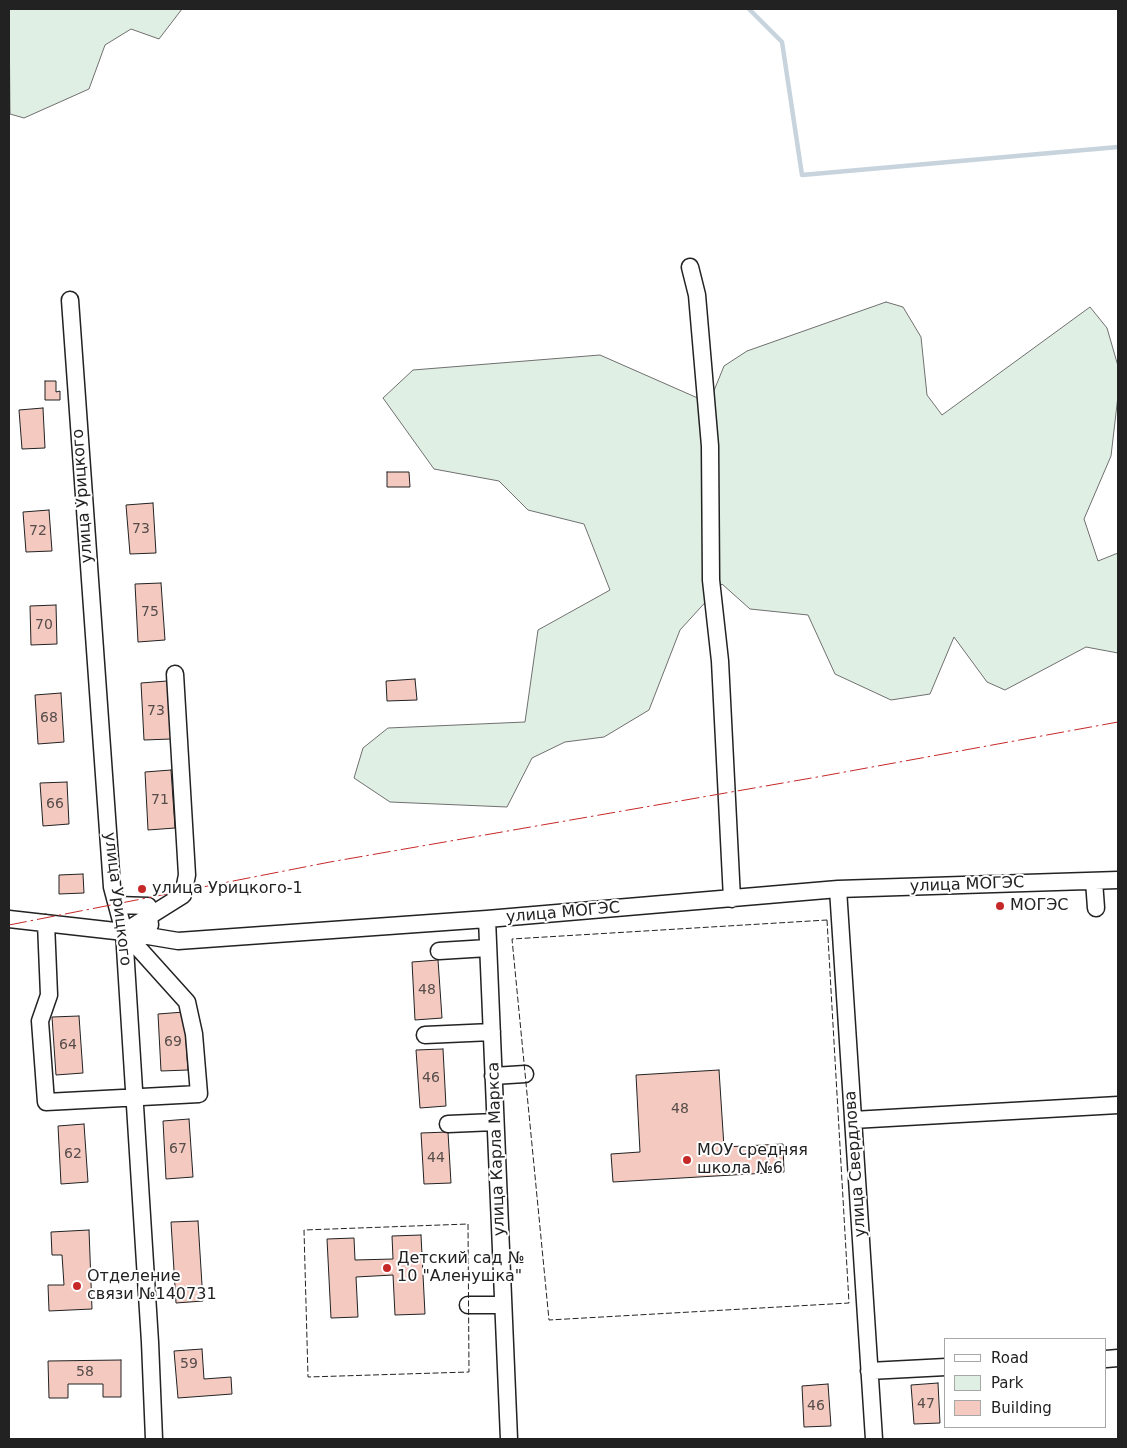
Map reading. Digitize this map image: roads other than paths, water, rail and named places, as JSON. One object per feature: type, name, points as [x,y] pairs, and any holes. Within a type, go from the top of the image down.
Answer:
[{"type":"street","points":[[690,267],[697,295],[710,446],[711,580],[720,661],[732,899]]},
{"type":"street","name":"улица Урицкого","points":[[70,300],[112,887],[124,932],[154,1439]]},
{"type":"street","points":[[46,923],[49,995],[40,1020],[46,1102],[199,1094],[194,1034],[188,1002],[124,932],[183,895],[187,875],[175,674]]},
{"type":"street","name":"улица МОГЭС","points":[[9,919],[124,932],[178,942],[732,899],[838,888],[1118,880]]},
{"type":"street","points":[[1094,881],[1096,908]]},
{"type":"street","name":"улица Свердлова","points":[[838,888],[874,1439]]},
{"type":"street","points":[[117,905],[148,906],[152,937]]},
{"type":"street","name":"улица Карла Маркса","points":[[487,919],[509,1439]]},
{"type":"street","points":[[439,952],[488,948]]},
{"type":"street","points":[[425,1035],[492,1032]]},
{"type":"street","points":[[493,1076],[525,1074]]},
{"type":"street","points":[[853,1120],[1118,1105]]},
{"type":"street","points":[[448,1124],[495,1122]]},
{"type":"street","points":[[468,1306],[503,1305]]},
{"type":"street","points":[[869,1371],[944,1367]]},
{"type":"waterway","points":[[749,9],[782,42],[802,175],[1118,147]]},
{"type":"place","name":"улица Урицкого-1","points":[[142,889]]},
{"type":"place","name":"МОГЭС","points":[[1000,906]]},
{"type":"place","name":"МОУ средняя школа №6","points":[[687,1160]]},
{"type":"place","name":"Детский сад № 10 \"Аленушка\"","points":[[387,1268]]},
{"type":"place","name":"Отделение связи №140731","points":[[77,1286]]}]
